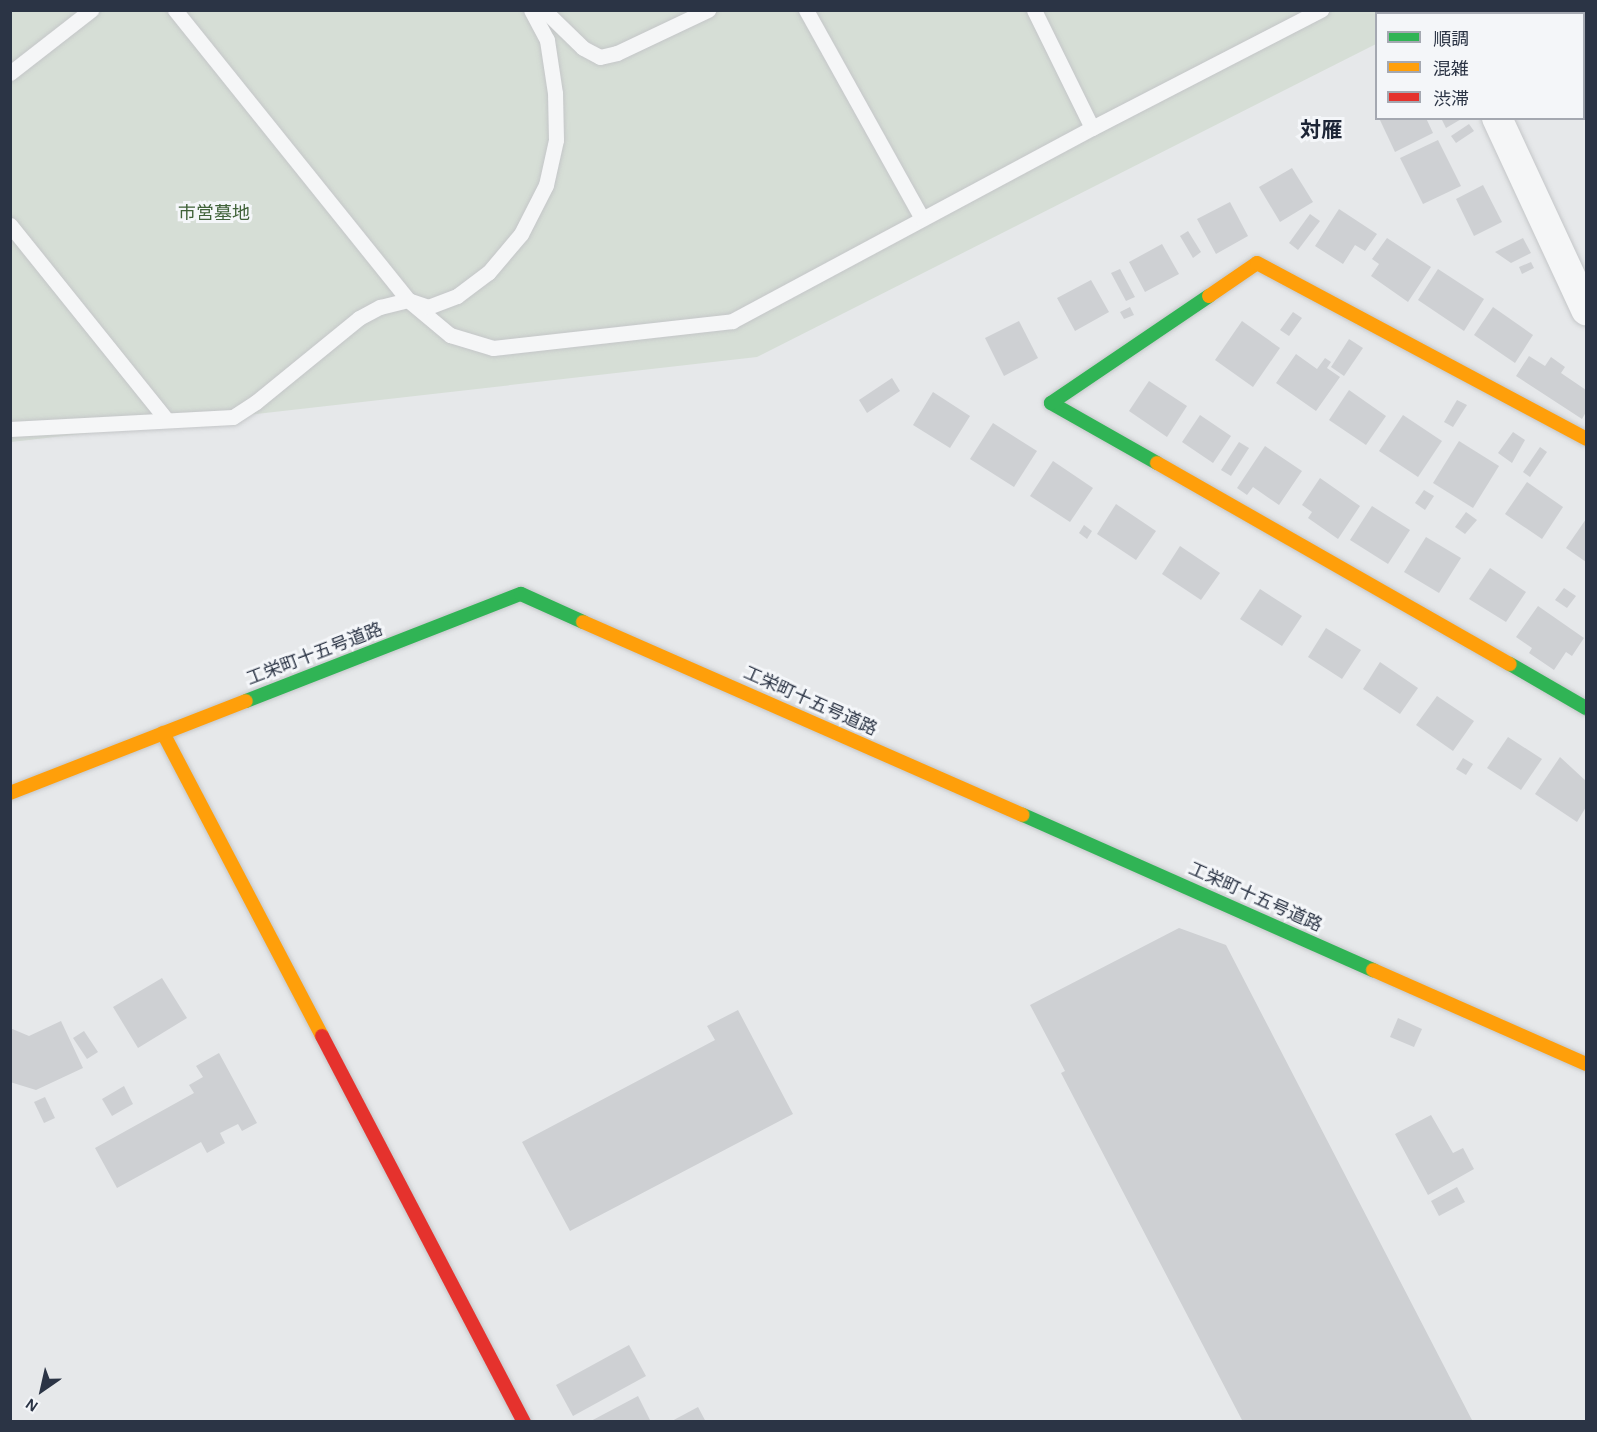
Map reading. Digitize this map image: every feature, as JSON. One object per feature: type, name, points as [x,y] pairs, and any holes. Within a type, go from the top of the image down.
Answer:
[{"type":"street","points":[[1506,122],[1587,310]]},
{"type":"street","points":[[1587,439],[1257,263],[1051,403],[1587,708]]},
{"type":"street","name":"工栄町十五号道路","points":[[10,793],[521,594],[1587,1064]]},
{"type":"street","points":[[163,733],[524,1422]]},
{"type":"lane","points":[[10,73],[91,10]]},
{"type":"lane","points":[[175,10],[408,300],[450,335],[493,348],[732,321],[1092,128],[1321,10]]},
{"type":"lane","points":[[10,429],[233,417],[256,402],[359,318],[380,307],[408,300],[428,307],[457,296],[488,273],[521,234],[546,185],[556,140],[555,93],[547,40],[531,10]]},
{"type":"lane","points":[[544,10],[583,48],[600,57],[617,53],[708,10]]},
{"type":"lane","points":[[806,10],[922,218]]},
{"type":"lane","points":[[1034,10],[1092,128]]},
{"type":"lane","points":[[10,225],[167,420]]},
{"type":"green space","name":"市営墓地","points":[[1409,10],[1410,12],[1375,12],[1375,45],[757,357],[11,442],[10,11]]},
{"type":"building","points":[[1380,120],[1427,120],[1433,133],[1395,152]]},
{"type":"building","points":[[1442,120],[1460,120],[1446,128]]},
{"type":"building","points":[[1469,124],[1474,131],[1456,143],[1451,136]]},
{"type":"building","points":[[1438,140],[1461,186],[1423,204],[1400,158]]},
{"type":"building","points":[[1292,168],[1313,202],[1280,222],[1259,187]]},
{"type":"building","points":[[1483,185],[1502,222],[1474,236],[1456,199]]},
{"type":"building","points":[[1230,202],[1248,236],[1216,254],[1197,219]]},
{"type":"building","points":[[1339,209],[1377,234],[1365,251],[1355,245],[1343,264],[1315,246]]},
{"type":"building","points":[[1310,214],[1320,221],[1298,250],[1289,243]]},
{"type":"building","points":[[1188,231],[1201,252],[1193,258],[1180,236]]},
{"type":"building","points":[[1387,238],[1431,267],[1408,302],[1371,276],[1379,264],[1372,259]]},
{"type":"building","points":[[1523,238],[1531,253],[1511,263],[1495,252]]},
{"type":"building","points":[[1162,244],[1179,274],[1145,292],[1129,262]]},
{"type":"building","points":[[1531,262],[1534,268],[1522,274],[1519,267]]},
{"type":"building","points":[[1120,269],[1135,297],[1126,301],[1111,273]]},
{"type":"building","points":[[1438,269],[1484,299],[1464,331],[1418,300]]},
{"type":"building","points":[[1091,280],[1109,312],[1075,331],[1057,298]]},
{"type":"building","points":[[1130,307],[1134,315],[1124,319],[1120,312]]},
{"type":"building","points":[[1493,307],[1533,335],[1515,363],[1474,335]]},
{"type":"building","points":[[1293,312],[1302,318],[1289,336],[1280,330]]},
{"type":"building","points":[[1019,321],[1038,358],[1004,376],[985,338]]},
{"type":"building","points":[[1242,321],[1280,348],[1253,387],[1215,360]]},
{"type":"building","points":[[1349,339],[1363,348],[1344,376],[1331,367]]},
{"type":"building","points":[[1296,354],[1317,369],[1325,358],[1331,362],[1327,368],[1340,377],[1316,411],[1276,383]]},
{"type":"building","points":[[1529,356],[1545,366],[1551,357],[1565,367],[1561,373],[1586,390],[1586,412],[1582,419],[1516,376]]},
{"type":"building","points":[[892,378],[900,391],[867,413],[859,400]]},
{"type":"building","points":[[1149,381],[1187,406],[1167,437],[1129,411]]},
{"type":"building","points":[[1349,390],[1386,416],[1366,445],[1329,420]]},
{"type":"building","points":[[933,392],[970,416],[950,448],[913,425]]},
{"type":"building","points":[[1457,400],[1467,405],[1453,427],[1444,422]]},
{"type":"building","points":[[1200,415],[1231,436],[1213,463],[1182,442]]},
{"type":"building","points":[[1403,415],[1442,441],[1418,477],[1379,451]]},
{"type":"building","points":[[993,423],[1037,451],[1014,487],[970,459]]},
{"type":"building","points":[[1513,432],[1525,440],[1512,463],[1498,453]]},
{"type":"building","points":[[1459,441],[1499,466],[1473,508],[1433,483]]},
{"type":"building","points":[[1239,442],[1249,448],[1231,476],[1221,470]]},
{"type":"building","points":[[1265,446],[1302,471],[1279,505],[1253,487],[1247,495],[1237,488]]},
{"type":"building","points":[[1540,447],[1547,452],[1530,477],[1523,472]]},
{"type":"building","points":[[1053,461],[1093,488],[1070,522],[1030,496]]},
{"type":"building","points":[[1320,478],[1360,506],[1338,539],[1308,518],[1312,512],[1302,505]]},
{"type":"building","points":[[1527,482],[1563,507],[1542,539],[1505,514]]},
{"type":"building","points":[[1424,490],[1434,496],[1425,510],[1415,503]]},
{"type":"building","points":[[1116,504],[1156,531],[1136,560],[1097,534]]},
{"type":"building","points":[[1372,506],[1410,530],[1388,564],[1350,540]]},
{"type":"building","points":[[1466,512],[1477,520],[1465,534],[1455,527]]},
{"type":"building","points":[[1586,519],[1586,562],[1566,548]]},
{"type":"building","points":[[1084,525],[1092,531],[1087,539],[1079,533]]},
{"type":"building","points":[[1426,537],[1461,558],[1439,593],[1404,572]]},
{"type":"building","points":[[1180,546],[1220,573],[1201,600],[1162,574]]},
{"type":"building","points":[[1490,568],[1526,592],[1506,622],[1469,599]]},
{"type":"building","points":[[1564,588],[1576,596],[1567,608],[1555,600]]},
{"type":"building","points":[[1260,589],[1302,616],[1282,646],[1240,619]]},
{"type":"building","points":[[1538,606],[1584,638],[1572,656],[1566,652],[1554,670],[1529,653],[1532,648],[1516,637]]},
{"type":"building","points":[[1326,628],[1361,650],[1342,679],[1308,657]]},
{"type":"building","points":[[1380,662],[1418,688],[1400,714],[1363,689]]},
{"type":"building","points":[[1437,696],[1474,721],[1453,751],[1416,725]]},
{"type":"building","points":[[1508,737],[1542,759],[1521,790],[1487,768]]},
{"type":"building","points":[[1560,757],[1586,781],[1586,807],[1577,822],[1535,794]]},
{"type":"building","points":[[1463,758],[1473,764],[1466,775],[1456,769]]},
{"type":"building","points":[[1179,928],[1226,945],[1473,1422],[1243,1422],[1061,1073],[1065,1071],[1030,1005]]},
{"type":"building","points":[[162,978],[187,1018],[138,1048],[113,1007]]},
{"type":"building","points":[[738,1010],[793,1114],[570,1231],[522,1142],[715,1040],[707,1026]]},
{"type":"building","points":[[1398,1018],[1422,1029],[1414,1047],[1390,1037]]},
{"type":"building","points":[[61,1021],[83,1068],[36,1090],[10,1082],[10,1028],[29,1036]]},
{"type":"building","points":[[84,1031],[98,1052],[87,1059],[73,1038]]},
{"type":"building","points":[[219,1053],[257,1123],[242,1131],[238,1124],[220,1133],[225,1143],[207,1153],[201,1142],[117,1188],[95,1148],[194,1093],[189,1085],[203,1077],[196,1066]]},
{"type":"building","points":[[124,1086],[133,1104],[112,1116],[102,1099]]},
{"type":"building","points":[[45,1097],[55,1118],[44,1123],[34,1102]]},
{"type":"building","points":[[1431,1115],[1453,1153],[1463,1148],[1474,1169],[1428,1195],[1395,1134]]},
{"type":"building","points":[[1457,1187],[1465,1202],[1439,1216],[1431,1201]]},
{"type":"building","points":[[629,1345],[646,1376],[573,1416],[556,1385]]},
{"type":"building","points":[[638,1396],[651,1422],[589,1422]]},
{"type":"building","points":[[698,1407],[706,1422],[670,1422]]},
{"type":"traffic: fast","points":[[1157,463],[1051,403],[1209,296]]},
{"type":"traffic: fast","points":[[246,701],[521,594],[583,622]]},
{"type":"traffic: fast","points":[[1510,664],[1586,708]]},
{"type":"traffic: fast","points":[[1023,815],[1373,970]]},
{"type":"traffic: slow","points":[[1209,296],[1257,263],[1586,439]]},
{"type":"traffic: slow","points":[[1157,463],[1510,664]]},
{"type":"traffic: slow","points":[[583,622],[1023,815]]},
{"type":"traffic: slow","points":[[10,793],[246,701]]},
{"type":"traffic: slow","points":[[163,733],[322,1036]]},
{"type":"traffic: slow","points":[[1373,970],[1586,1064]]},
{"type":"traffic: jam","points":[[322,1036],[524,1422]]},
{"type":"district","name":"対雁","points":[[1321,131]]}]
